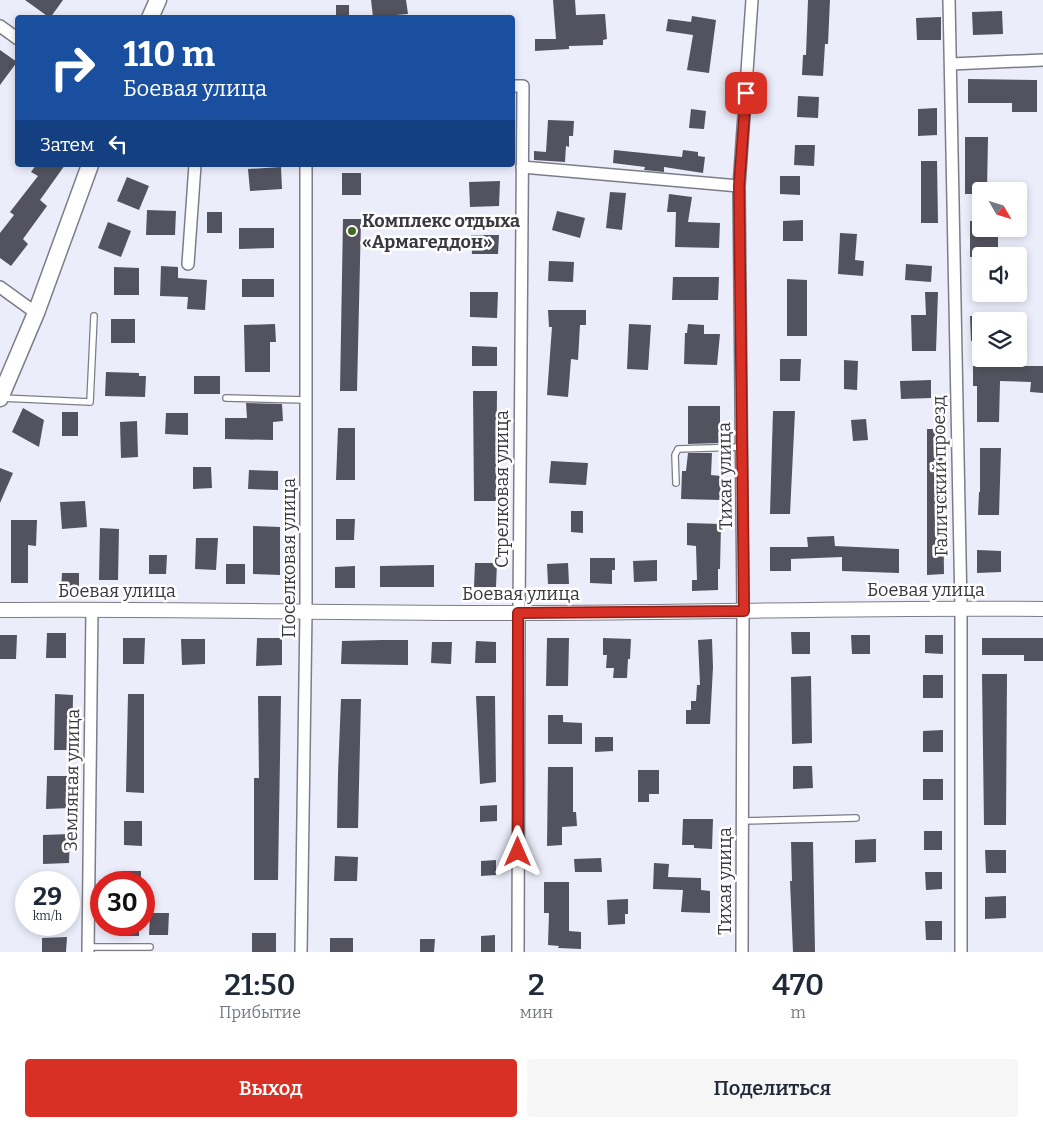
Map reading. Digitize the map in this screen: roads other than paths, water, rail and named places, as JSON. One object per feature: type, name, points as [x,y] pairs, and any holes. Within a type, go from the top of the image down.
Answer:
[{"type":"main road","points":[[151,15],[158,0]]},
{"type":"main road","points":[[0,398],[36,313],[89,167]]},
{"type":"street","name":"Тихая улица","points":[[742,952],[744,611],[739,186],[752,0]]},
{"type":"street","name":"Галичский проезд","points":[[949,0],[961,608],[961,952]]},
{"type":"street","points":[[0,26],[15,37]]},
{"type":"street","points":[[950,64],[1043,60]]},
{"type":"street","name":"Стрелковая улица","points":[[518,86],[522,167],[518,613],[518,952]]},
{"type":"street","points":[[188,264],[195,167]]},
{"type":"street","name":"Поселковая улица","points":[[301,952],[306,612],[306,167]]},
{"type":"street","points":[[522,167],[739,186]]},
{"type":"street","points":[[0,287],[36,313]]},
{"type":"street","name":"Боевая улица","points":[[0,610],[92,609],[518,613],[961,608],[1043,609]]},
{"type":"street","name":"Земляная улица","points":[[88,950],[92,609]]},
{"type":"lane","points":[[0,398],[90,402],[94,316]]},
{"type":"lane","points":[[226,398],[306,400]]},
{"type":"lane","points":[[676,483],[675,455],[678,449],[742,447]]},
{"type":"lane","points":[[742,821],[856,818]]},
{"type":"lane","points":[[88,950],[150,947]]},
{"type":"place","name":"Комплекс отдыха «Армагеддон»","points":[[352,231]]}]
